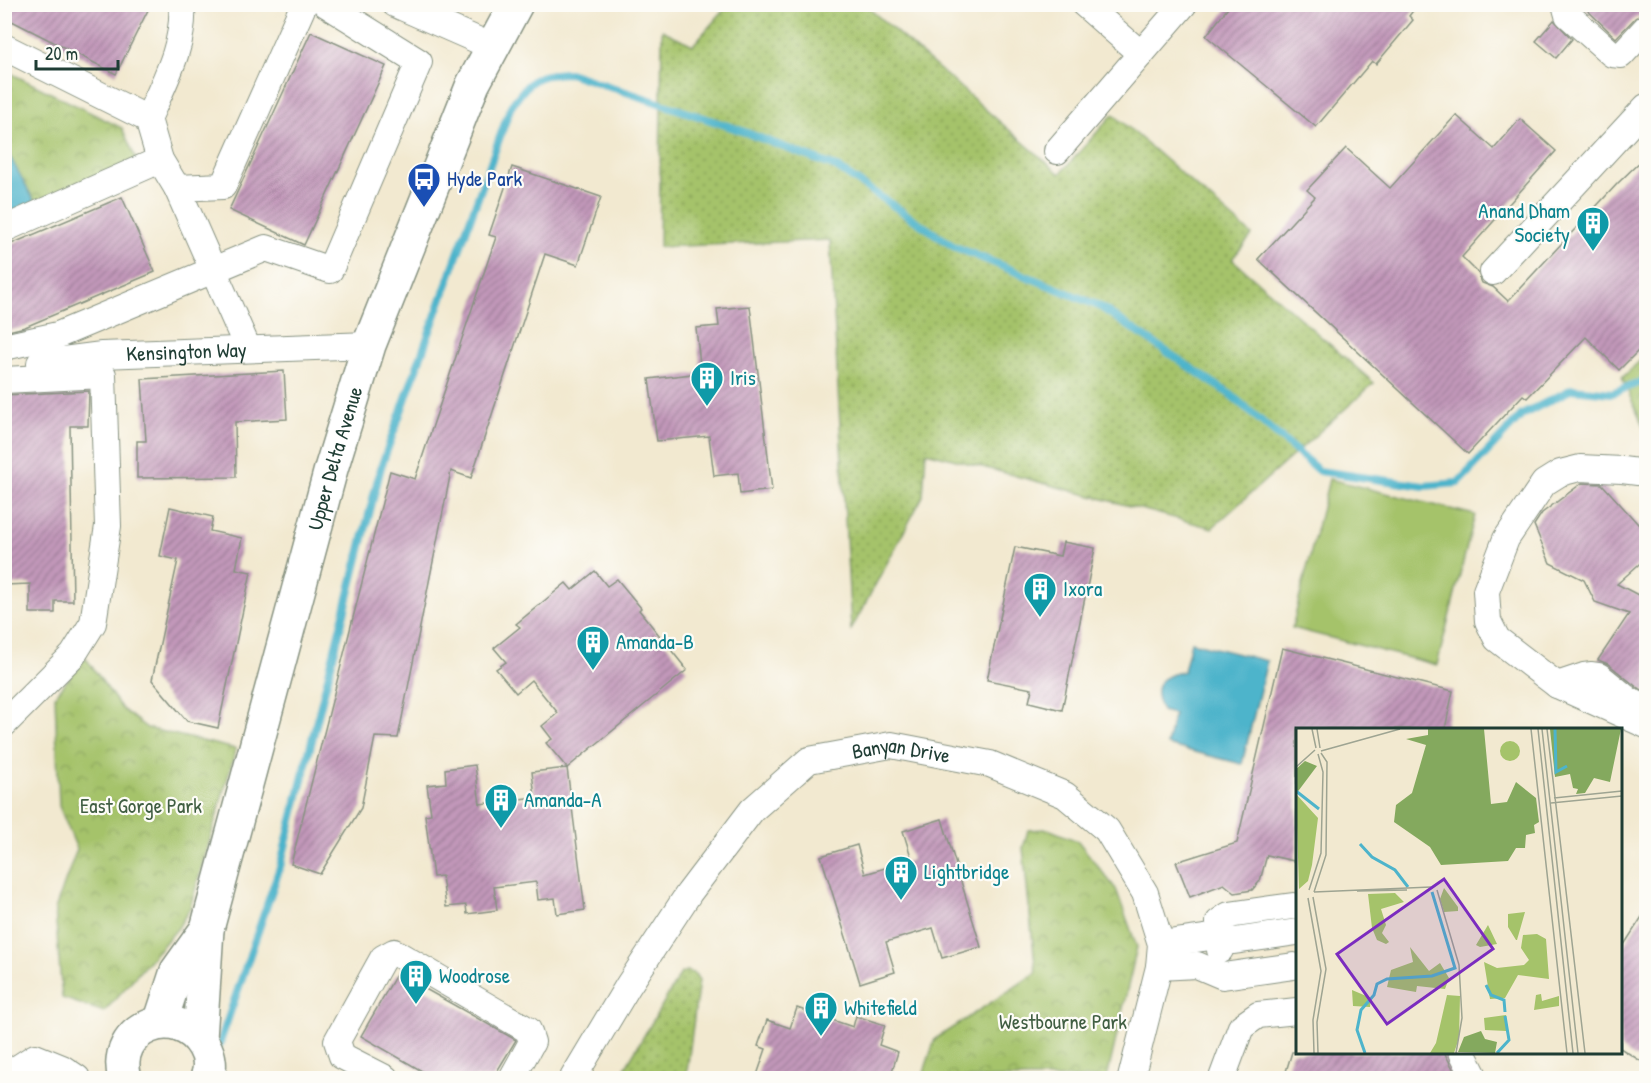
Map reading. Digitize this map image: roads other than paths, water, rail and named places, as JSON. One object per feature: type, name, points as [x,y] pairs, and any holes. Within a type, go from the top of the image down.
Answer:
[{"type":"street","points":[[182,4],[183,22],[177,50],[148,119],[160,160],[177,188],[248,349]]},
{"type":"street","points":[[177,188],[223,186],[304,4]]},
{"type":"street","points":[[4,347],[58,335],[267,248],[330,270],[420,62],[326,4]]},
{"type":"street","points":[[395,4],[493,47]]},
{"type":"street","name":"Upper Delta Avenue","points":[[200,1039],[207,929],[331,469],[369,345],[473,84],[516,4]]},
{"type":"street","points":[[1084,4],[1141,54]]},
{"type":"street","points":[[1057,151],[1184,4]]},
{"type":"street","points":[[1565,4],[1568,15],[1612,54],[1621,55],[1647,28]]},
{"type":"street","points":[[4,47],[148,119]]},
{"type":"street","points":[[1493,272],[1647,107]]},
{"type":"street","points":[[4,229],[160,160]]},
{"type":"street","name":"Kensington Way","points":[[4,368],[102,354],[369,345]]},
{"type":"street","points":[[4,380],[103,375],[108,526],[93,623],[73,655],[4,724]]},
{"type":"street","points":[[1647,473],[1580,468],[1560,473],[1544,483],[1506,539],[1486,591],[1488,621],[1497,639],[1557,685],[1647,724]]},
{"type":"street","points":[[1557,685],[1584,676],[1599,676],[1630,701],[1647,708]]},
{"type":"street","name":"Banyan Drive","points":[[573,1078],[628,986],[689,893],[752,810],[809,760],[891,745],[990,764],[1065,795],[1107,830],[1145,893],[1160,955]]},
{"type":"street","points":[[1223,976],[1218,936],[1219,922],[1229,915],[1293,906]]},
{"type":"street","name":"Upper Delta Avenue","points":[[160,1023],[177,971],[207,929]]},
{"type":"street","points":[[1160,955],[1218,936],[1234,942],[1296,932]]},
{"type":"street","points":[[385,1078],[342,1056],[337,1041],[383,958],[394,952],[528,1030],[532,1042],[512,1078]]},
{"type":"street","points":[[1160,955],[1197,965],[1223,976],[1294,966]]},
{"type":"street","points":[[1131,1078],[1160,955]]},
{"type":"street","points":[[1222,1078],[1241,1027],[1257,1015],[1296,1011]]},
{"type":"street","points":[[122,1076],[123,1060],[131,1040],[149,1026],[160,1023],[182,1026],[200,1039],[206,1050],[211,1077]]},
{"type":"street","points":[[11,1078],[25,1052],[62,1068],[77,1078]]},
{"type":"street","points":[[1462,1053],[1475,1078]]},
{"type":"water","points":[[4,146],[35,202],[4,218]]},
{"type":"water","points":[[1191,642],[1267,661],[1242,764],[1167,745],[1174,714],[1162,711],[1158,702],[1157,688],[1163,679],[1184,671]]},
{"type":"waterway","points":[[219,1045],[280,867],[381,467],[511,106],[529,84],[540,77],[569,73],[734,128],[836,167],[953,246],[1099,306],[1231,395],[1319,471],[1424,486],[1458,483],[1522,415],[1572,389],[1612,393],[1646,380]]},
{"type":"place","name":"Hyde Park","points":[[424,208]]},
{"type":"place","name":"Anand Dham Society","points":[[1593,252]]},
{"type":"place","name":"Iris","points":[[707,407]]},
{"type":"place","name":"Ixora","points":[[1040,618]]},
{"type":"place","name":"Amanda-B","points":[[593,671]]},
{"type":"place","name":"Amanda-A","points":[[501,829]]},
{"type":"place","name":"Lightbridge","points":[[901,901]]},
{"type":"place","name":"Woodrose","points":[[416,1005]]},
{"type":"place","name":"Whitefield","points":[[821,1037]]},
{"type":"park label","name":"East Gorge Park","points":[[141,806]]},
{"type":"park label","name":"Westbourne Park","points":[[1063,1022]]}]
